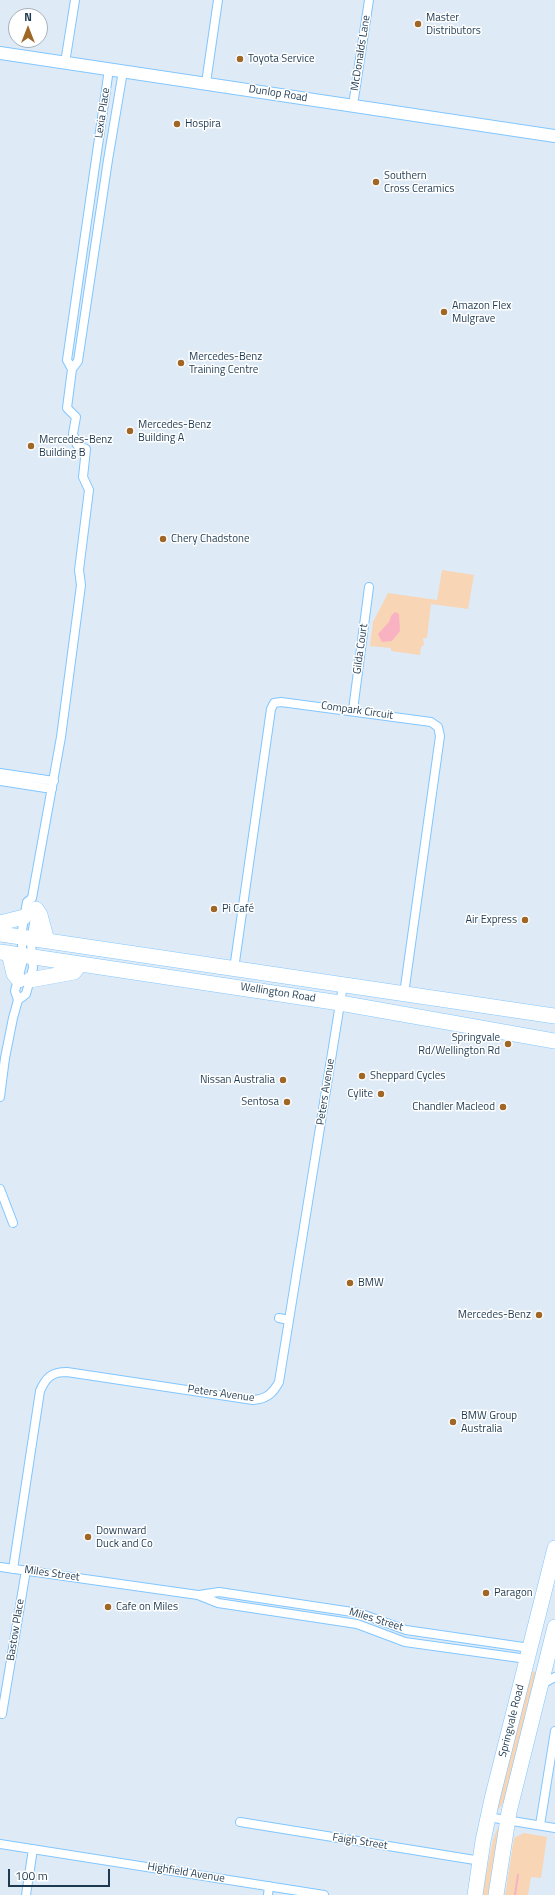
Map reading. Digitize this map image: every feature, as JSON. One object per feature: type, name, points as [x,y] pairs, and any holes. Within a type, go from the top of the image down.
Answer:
[{"type":"highway","points":[[0,923],[31,908],[40,915],[47,941]]},
{"type":"highway","name":"Wellington Road","points":[[0,934],[555,1016]]},
{"type":"highway","name":"Wellington Road","points":[[16,955],[340,1003],[555,1041]]},
{"type":"highway","points":[[16,955],[14,974],[24,980],[74,972],[80,964]]},
{"type":"highway","name":"Springvale Road","points":[[475,1895],[488,1817],[555,1548]]},
{"type":"highway","name":"Springvale Road","points":[[496,1895],[508,1820],[541,1684],[552,1657],[555,1627]]},
{"type":"highway","points":[[528,1654],[552,1657]]},
{"type":"street","points":[[65,63],[75,0]]},
{"type":"street","points":[[206,83],[218,0]]},
{"type":"street","name":"McDonalds Lane","points":[[353,105],[369,0]]},
{"type":"street","name":"Dunlop Road","points":[[0,53],[123,70],[555,136]]},
{"type":"street","name":"Lexia Place","points":[[72,369],[67,360],[109,69]]},
{"type":"street","name":"Lexia Place","points":[[53,785],[81,585],[79,570],[89,490],[83,477],[86,449],[77,445],[73,434],[76,417],[67,408],[72,369],[78,361],[123,70]]},
{"type":"street","points":[[96,158],[108,160]]},
{"type":"street","points":[[84,244],[95,245]]},
{"type":"street","points":[[77,294],[88,296]]},
{"type":"street","name":"Gilda Court","points":[[353,710],[369,587]]},
{"type":"street","name":"Compark Circuit","points":[[234,969],[270,708],[274,703],[281,702],[353,710],[431,722],[438,727],[440,736],[404,994]]},
{"type":"street","points":[[0,773],[53,785]]},
{"type":"street","points":[[0,781],[53,785]]},
{"type":"street","points":[[0,1097],[10,1030],[18,1000],[26,994],[24,980],[16,955],[27,938],[53,785]]},
{"type":"street","points":[[27,938],[31,908]]},
{"type":"street","name":"Peters Avenue","points":[[13,1569],[40,1391],[44,1382],[50,1375],[58,1372],[67,1372],[254,1400],[261,1400],[270,1395],[279,1382],[343,985]]},
{"type":"street","points":[[0,1189],[13,1223]]},
{"type":"street","points":[[279,1318],[289,1320]]},
{"type":"street","name":"Miles Street","points":[[0,1567],[198,1595],[218,1603],[357,1624],[405,1642],[477,1652],[528,1654]]},
{"type":"street","name":"Bastow Place","points":[[2,1714],[26,1570]]},
{"type":"street","name":"Miles Street","points":[[198,1595],[219,1592],[359,1613],[406,1630],[479,1640],[528,1654]]},
{"type":"street","points":[[260,1609],[262,1598]]},
{"type":"street","points":[[311,1617],[313,1606]]},
{"type":"street","points":[[357,1624],[359,1613]]},
{"type":"street","points":[[477,1652],[479,1640]]},
{"type":"street","points":[[541,1684],[555,1677]]},
{"type":"street","points":[[540,1825],[555,1731]]},
{"type":"street","points":[[488,1817],[555,1828]]},
{"type":"street","name":"Faigh Street","points":[[240,1822],[480,1861]]},
{"type":"street","name":"Highfield Avenue","points":[[0,1844],[268,1891],[324,1895]]},
{"type":"street","points":[[26,1895],[34,1849]]},
{"type":"shaded area","points":[[442,570],[474,575],[468,609],[431,604],[427,638],[423,638],[424,645],[421,647],[420,655],[391,651],[391,648],[370,646],[373,622],[388,593],[437,600]]},
{"type":"shaded area","points":[[395,612],[399,614],[400,631],[392,641],[382,642],[378,634],[389,622],[391,616]]},
{"type":"shaded area","points":[[533,1671],[537,1673],[504,1801],[497,1812],[495,1811],[518,1721]]},
{"type":"shaded area","points":[[499,1828],[490,1895],[482,1895],[493,1840],[497,1829]]},
{"type":"shaded area","points":[[524,1833],[547,1837],[541,1878],[531,1877],[528,1895],[505,1895],[514,1838]]},
{"type":"waterway","points":[[515,1895],[518,1875]]},
{"type":"place","name":"Master Distributors","points":[[418,24]]},
{"type":"place","name":"Toyota Service","points":[[240,59]]},
{"type":"place","name":"Hospira","points":[[177,124]]},
{"type":"place","name":"Southern Cross Ceramics","points":[[376,182]]},
{"type":"place","name":"Amazon Flex Mulgrave","points":[[444,312]]},
{"type":"place","name":"Mercedes-Benz Training Centre","points":[[181,363]]},
{"type":"place","name":"Mercedes-Benz Building A","points":[[130,431]]},
{"type":"place","name":"Mercedes-Benz Building B","points":[[31,446]]},
{"type":"place","name":"Chery Chadstone","points":[[163,539]]},
{"type":"place","name":"Pi Café","points":[[214,909]]},
{"type":"place","name":"Air Express","points":[[525,920]]},
{"type":"place","name":"Springvale Rd/Wellington Rd","points":[[508,1044]]},
{"type":"place","name":"Sheppard Cycles","points":[[362,1076]]},
{"type":"place","name":"Nissan Australia","points":[[283,1080]]},
{"type":"place","name":"Cylite","points":[[381,1094]]},
{"type":"place","name":"Sentosa","points":[[287,1102]]},
{"type":"place","name":"Chandler Macleod","points":[[503,1107]]},
{"type":"place","name":"BMW","points":[[350,1283]]},
{"type":"place","name":"Mercedes-Benz","points":[[539,1315]]},
{"type":"place","name":"BMW Group Australia","points":[[453,1422]]},
{"type":"place","name":"Downward Duck and Co","points":[[88,1537]]},
{"type":"place","name":"Paragon","points":[[486,1593]]},
{"type":"place","name":"Cafe on Miles","points":[[108,1607]]}]
